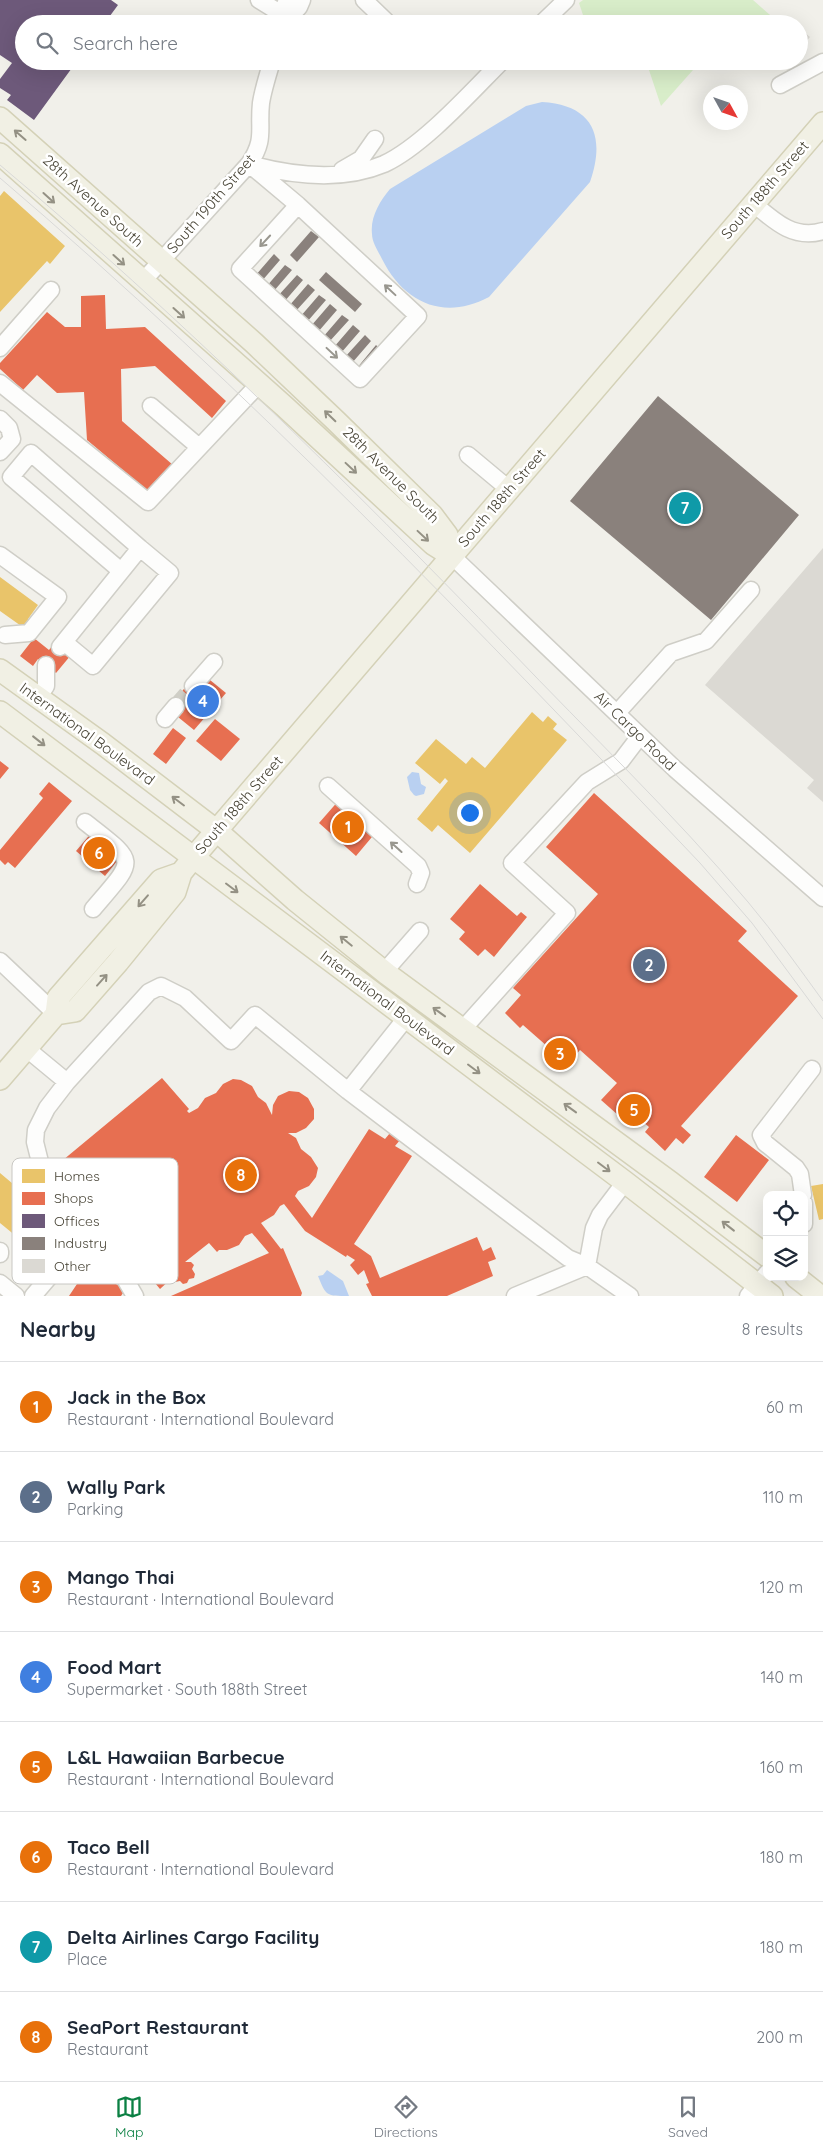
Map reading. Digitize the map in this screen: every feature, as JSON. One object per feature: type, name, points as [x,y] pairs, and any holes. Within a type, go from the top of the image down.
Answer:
[{"type":"main road","name":"28th Avenue South","points":[[0,118],[283,370],[432,515],[447,535],[452,556]]},
{"type":"main road","name":"South 188th Street","points":[[56,1014],[74,1011],[118,962],[176,892],[187,865],[823,123]]},
{"type":"main road","name":"28th Avenue South","points":[[1,155],[258,384],[433,544],[452,556]]},
{"type":"main road","name":"International Boulevard","points":[[2,673],[217,831],[295,900],[384,972],[670,1182],[763,1253]]},
{"type":"main road","name":"International Boulevard","points":[[0,712],[187,865],[406,1018],[625,1182],[761,1287]]},
{"type":"main road","points":[[0,1079],[56,1014]]},
{"type":"main road","points":[[801,1281],[820,1296]]},
{"type":"street","points":[[259,0],[279,15]]},
{"type":"street","points":[[286,15],[285,5],[287,0]]},
{"type":"street","points":[[292,15],[302,0]]},
{"type":"street","points":[[364,0],[380,15]]},
{"type":"street","points":[[550,15],[566,0]]},
{"type":"street","points":[[780,85],[823,62]]},
{"type":"street","name":"South 190th Street","points":[[143,281],[249,164],[256,153],[261,139],[261,104],[270,70]]},
{"type":"street","points":[[249,164],[279,171],[333,174],[356,173],[385,163],[418,143],[493,70]]},
{"type":"street","points":[[333,174],[351,167],[361,159],[375,139]]},
{"type":"street","points":[[249,164],[298,205],[418,316],[360,379],[240,269],[298,205]]},
{"type":"street","points":[[752,204],[789,230],[805,234],[823,231]]},
{"type":"street","points":[[0,348],[51,290]]},
{"type":"street","points":[[0,383],[148,502],[258,384]]},
{"type":"street","points":[[151,406],[199,448]]},
{"type":"street","points":[[0,420],[10,428],[12,439],[0,452]]},
{"type":"street","points":[[121,571],[11,477],[31,453],[170,573],[93,666],[62,644],[140,548]]},
{"type":"street","points":[[468,455],[510,490]]},
{"type":"street","points":[[0,555],[58,597],[29,633],[2,636]]},
{"type":"street","name":"Air Cargo Road","points":[[452,556],[706,798],[823,898]]},
{"type":"street","points":[[617,713],[672,653],[706,641],[751,590]]},
{"type":"street","points":[[193,686],[214,662]]},
{"type":"street","points":[[38,698],[46,686],[46,665]]},
{"type":"street","points":[[165,719],[176,706]]},
{"type":"street","points":[[463,1029],[567,913],[512,863],[587,782],[621,761],[640,736]]},
{"type":"street","points":[[328,786],[418,866],[421,873],[416,884]]},
{"type":"street","points":[[85,822],[119,850],[126,858],[127,863],[124,874],[93,909]]},
{"type":"street","points":[[384,972],[420,931]]},
{"type":"street","points":[[0,962],[56,1014]]},
{"type":"street","points":[[38,1158],[34,1142],[40,1120],[46,1108],[67,1082],[149,992],[161,986],[185,998],[231,1041],[255,1015],[348,1091],[557,1250],[568,1258],[586,1266],[630,1296]]},
{"type":"street","points":[[348,1091],[406,1018]]},
{"type":"street","points":[[27,1049],[67,1082]]},
{"type":"street","points":[[802,1191],[800,1174],[796,1168],[765,1143],[761,1135],[812,1069]]},
{"type":"street","points":[[586,1266],[594,1228],[604,1207],[625,1182]]},
{"type":"street","points":[[515,1296],[586,1266]]},
{"type":"street","points":[[0,1282],[16,1296]]},
{"type":"street","points":[[33,1296],[43,1284]]},
{"type":"street","points":[[128,1284],[135,1296]]},
{"type":"green space","points":[[583,0],[753,0],[770,15],[583,15],[579,3]]},
{"type":"green space","points":[[649,70],[693,70],[661,106]]},
{"type":"water","points":[[542,102],[559,104],[573,109],[584,117],[591,126],[595,137],[596,151],[595,165],[590,182],[489,297],[472,304],[441,307],[427,304],[414,297],[391,274],[372,237],[376,210],[383,199],[390,189],[526,106]]},
{"type":"water","points":[[412,772],[419,773],[421,784],[426,787],[424,794],[416,796],[410,790],[407,777]]},
{"type":"water","points":[[327,1270],[343,1281],[349,1296],[331,1295],[325,1291],[318,1276],[323,1275]]},
{"type":"building: Homes","points":[[4,191],[65,246],[50,264],[47,261],[0,312],[0,196]]},
{"type":"building: Homes","points":[[0,577],[38,605],[24,628],[0,611]]},
{"type":"building: Homes","points":[[532,712],[543,722],[548,716],[557,724],[553,729],[567,740],[470,853],[438,825],[432,832],[417,819],[448,781],[445,778],[440,784],[415,763],[436,739],[466,764],[472,757],[485,768]]},
{"type":"building: Homes","points":[[0,1173],[12,1183],[12,1233],[0,1223]]},
{"type":"building: Homes","points":[[823,1184],[823,1219],[819,1220],[811,1186]]},
{"type":"building: Shops","points":[[105,295],[106,329],[145,327],[226,401],[212,418],[155,366],[121,369],[122,421],[173,465],[149,492],[87,440],[84,392],[57,393],[37,375],[23,390],[0,369],[0,363],[47,312],[65,327],[81,327],[81,296]]},
{"type":"building: Shops","points":[[34,638],[49,650],[55,642],[71,655],[56,673],[38,659],[33,666],[20,656]]},
{"type":"building: Shops","points":[[206,679],[226,693],[194,730],[178,717],[183,712],[172,703],[189,683]]},
{"type":"building: Shops","points":[[215,719],[240,739],[221,761],[196,741]]},
{"type":"building: Shops","points":[[173,728],[186,738],[166,764],[153,754]]},
{"type":"building: Shops","points":[[0,761],[9,768],[0,779]]},
{"type":"building: Shops","points":[[49,782],[72,801],[15,868],[8,862],[5,865],[0,860],[0,850],[43,798],[39,794]]},
{"type":"building: Shops","points":[[594,793],[747,931],[738,941],[798,996],[681,1126],[691,1135],[683,1144],[676,1138],[665,1151],[645,1132],[649,1127],[626,1107],[618,1115],[601,1100],[617,1083],[580,1050],[562,1071],[543,1053],[548,1047],[523,1025],[520,1028],[505,1013],[521,995],[513,988],[598,894],[546,847]]},
{"type":"building: Shops","points":[[340,799],[377,831],[356,856],[319,823]]},
{"type":"building: Shops","points":[[93,831],[122,855],[105,876],[76,851]]},
{"type":"building: Shops","points":[[480,884],[517,916],[521,912],[527,917],[494,957],[485,949],[478,956],[459,939],[465,932],[450,919]]},
{"type":"building: Shops","points":[[162,1078],[189,1109],[187,1111],[189,1113],[198,1108],[205,1098],[216,1093],[223,1084],[233,1079],[241,1080],[252,1086],[258,1097],[266,1103],[272,1115],[273,1105],[278,1096],[289,1091],[299,1092],[308,1098],[314,1109],[314,1119],[306,1128],[296,1133],[288,1133],[296,1138],[301,1149],[311,1157],[318,1168],[316,1177],[309,1186],[298,1191],[295,1196],[312,1218],[369,1129],[385,1139],[390,1133],[400,1140],[395,1146],[412,1156],[354,1244],[371,1256],[380,1278],[477,1237],[483,1251],[491,1247],[496,1259],[488,1262],[493,1276],[447,1296],[372,1296],[366,1284],[369,1283],[364,1270],[358,1275],[350,1265],[355,1260],[347,1255],[346,1257],[305,1231],[284,1204],[280,1206],[274,1215],[261,1223],[281,1249],[283,1248],[302,1293],[301,1296],[171,1296],[269,1253],[252,1233],[245,1236],[239,1245],[227,1250],[219,1250],[217,1252],[209,1243],[185,1262],[191,1262],[194,1265],[192,1269],[195,1274],[194,1278],[189,1279],[187,1283],[183,1284],[178,1281],[178,1158],[65,1158]]},
{"type":"building: Shops","points":[[736,1135],[769,1160],[737,1202],[704,1177]]},
{"type":"building: Shops","points":[[77,1284],[116,1284],[125,1290],[121,1296],[69,1296]]},
{"type":"building: Shops","points":[[156,1284],[165,1284],[160,1289]]},
{"type":"building: Offices","points":[[0,0],[111,0],[118,5],[111,15],[15,15],[15,70],[70,70],[34,120],[7,100],[11,95],[0,88],[0,79],[12,63],[0,55]]},
{"type":"building: Industry","points":[[311,231],[319,237],[297,262],[290,255]]},
{"type":"building: Industry","points":[[274,254],[280,260],[261,282],[255,276]]},
{"type":"building: Industry","points":[[285,265],[292,270],[273,292],[266,287]]},
{"type":"building: Industry","points":[[326,272],[362,304],[355,312],[319,280]]},
{"type":"building: Industry","points":[[297,275],[303,280],[284,302],[277,297]]},
{"type":"building: Industry","points":[[308,284],[315,290],[295,312],[289,306]]},
{"type":"building: Industry","points":[[319,295],[326,300],[307,322],[300,317]]},
{"type":"building: Industry","points":[[330,304],[337,310],[318,332],[311,326]]},
{"type":"building: Industry","points":[[342,315],[349,320],[329,342],[323,337]]},
{"type":"building: Industry","points":[[353,325],[360,331],[341,353],[334,347]]},
{"type":"building: Industry","points":[[365,335],[371,341],[352,363],[345,357]]},
{"type":"building: Industry","points":[[376,345],[382,351],[363,373],[357,368]]},
{"type":"building: Industry","points":[[658,396],[799,515],[711,620],[570,501]]},
{"type":"building: Other","points":[[823,548],[823,802],[807,788],[814,780],[705,685]]},
{"type":"tunnel","points":[[176,706],[193,686]]},
{"type":"tram line","points":[[0,165],[67,222],[197,340],[324,462],[448,586],[631,774],[720,869],[787,951],[823,1001]]},
{"type":"tram line","points":[[0,178],[183,341],[272,425],[445,598],[700,863],[752,923],[823,1019]]},
{"type":"place","name":"Delta Airlines Cargo Facility","points":[[685,508]]},
{"type":"place","name":"Food Mart","points":[[203,701]]},
{"type":"place","name":"Jack in the Box","points":[[348,827]]},
{"type":"place","name":"Taco Bell","points":[[99,853]]},
{"type":"place","name":"Wally Park","points":[[649,965]]},
{"type":"place","name":"Mango Thai","points":[[560,1054]]},
{"type":"place","name":"L&L Hawaiian Barbecue","points":[[634,1110]]},
{"type":"place","name":"SeaPort Restaurant","points":[[241,1175]]}]
